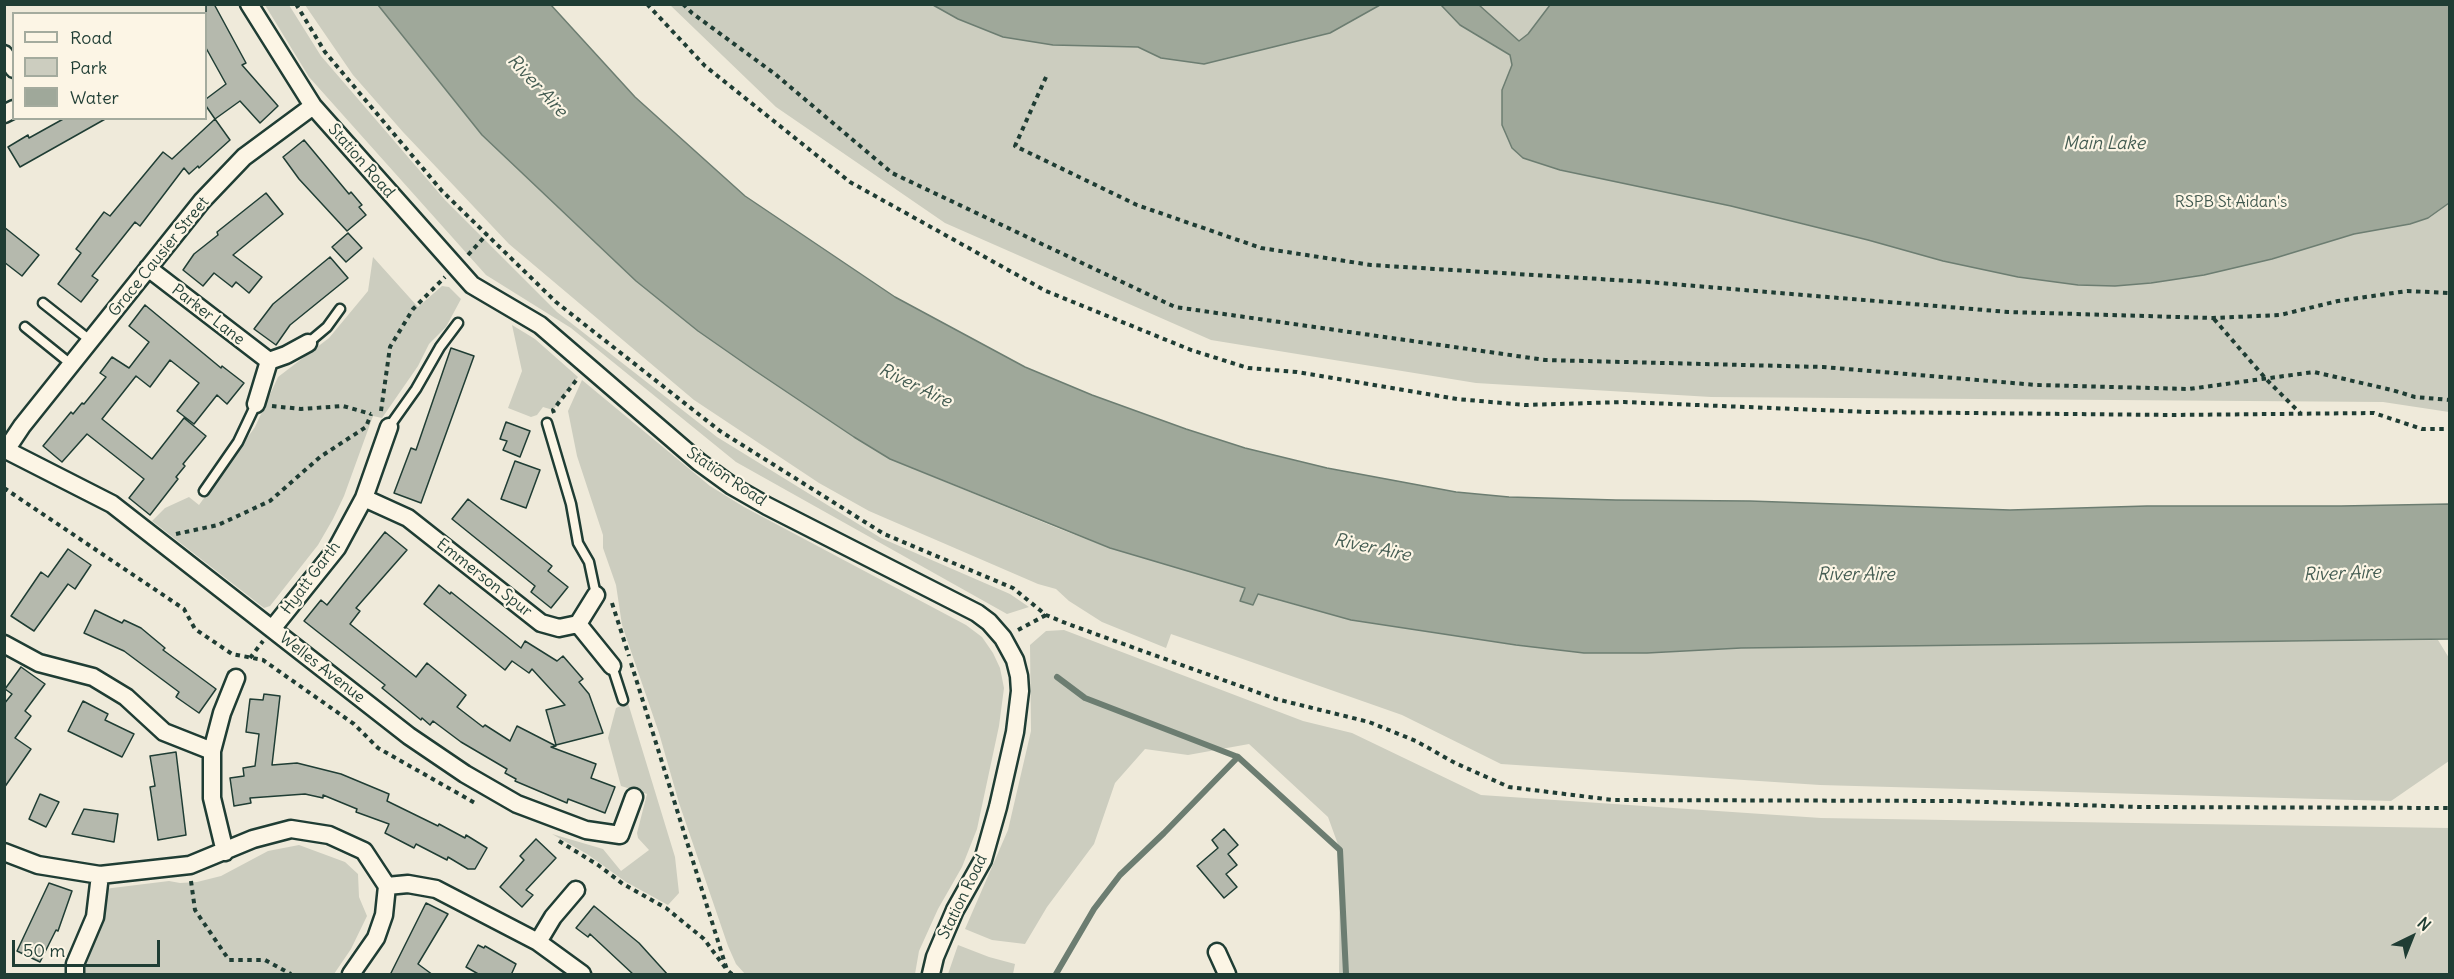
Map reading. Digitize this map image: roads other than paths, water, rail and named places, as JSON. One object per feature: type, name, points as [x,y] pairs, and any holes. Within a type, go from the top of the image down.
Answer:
[{"type":"street","name":"Station Road","points":[[249,4],[313,106],[472,285],[540,325],[699,462],[732,486],[977,613],[990,622],[1004,638],[1015,660],[1020,691],[1010,754],[983,860],[955,910],[935,957],[931,975]]},
{"type":"street","name":"Grace Causier Street","points":[[22,426],[202,201],[244,157],[313,106]]},
{"type":"street","name":"Parker Lane","points":[[148,268],[268,362]]},
{"type":"street","points":[[256,404],[268,362],[308,343]]},
{"type":"street","name":"Welles Avenue","points":[[22,426],[5,449],[112,504],[409,736],[465,774],[518,804],[586,830],[620,835],[634,797]]},
{"type":"street","name":"Hyatt Garth","points":[[272,629],[337,548],[364,498],[388,427]]},
{"type":"street","name":"Emmerson Spur","points":[[364,498],[408,518],[541,623],[559,628],[578,624]]},
{"type":"street","points":[[596,595],[578,624],[612,666]]},
{"type":"street","points":[[4,644],[39,663],[93,677],[126,698],[164,732],[212,751]]},
{"type":"street","points":[[225,852],[212,798],[212,751],[222,713],[236,678]]},
{"type":"street","points":[[4,852],[39,865],[100,875],[190,865],[253,839],[291,829],[329,835],[364,851],[387,886],[384,915],[376,938],[351,975]]},
{"type":"street","points":[[75,975],[75,964],[95,917],[100,875]]},
{"type":"street","points":[[387,886],[408,884],[436,889],[538,942],[582,975]]},
{"type":"street","points":[[538,942],[553,917],[576,890]]},
{"type":"street","points":[[1217,952],[1227,975]]},
{"type":"lane","points":[[43,303],[91,341]]},
{"type":"lane","points":[[308,343],[327,327],[340,309]]},
{"type":"lane","points":[[388,427],[416,389],[440,347],[458,323]]},
{"type":"lane","points":[[25,327],[73,365]]},
{"type":"lane","points":[[204,491],[238,442],[256,404]]},
{"type":"lane","points":[[552,422],[578,543],[590,562],[596,595]]},
{"type":"lane","points":[[612,666],[622,700]]},
{"type":"water","name":"River Aire","points":[[378,5],[551,5],[635,97],[745,196],[895,297],[1025,367],[1092,395],[1245,448],[1327,468],[1456,492],[1509,497],[1750,501],[2010,510],[2147,506],[2449,504],[2449,639],[1741,648],[1647,653],[1584,653],[1351,620],[1258,594],[1253,605],[1240,601],[1245,588],[1110,548],[890,459],[754,370],[698,331],[636,281],[482,135]]},
{"type":"water","points":[[933,5],[1380,5],[1330,33],[1204,64],[1161,58],[1138,47],[1053,45],[1003,37],[958,19]]},
{"type":"water","name":"Main Lake","points":[[1441,5],[1479,5],[1519,41],[1528,34],[1550,5],[2449,5],[2449,203],[2428,218],[2410,224],[2354,234],[2272,259],[2204,275],[2151,283],[2115,286],[2078,285],[2018,277],[1943,261],[1731,206],[1560,170],[1523,158],[1512,148],[1502,125],[1502,90],[1512,65],[1510,55],[1460,25]]},
{"type":"waterway","points":[[1057,677],[1085,698],[1238,757],[1340,850],[1346,974]]},
{"type":"waterway","points":[[1056,974],[1094,909],[1120,875],[1238,757]]},
{"type":"park label","name":"RSPB St Aidan's","points":[[2231,202]]}]
